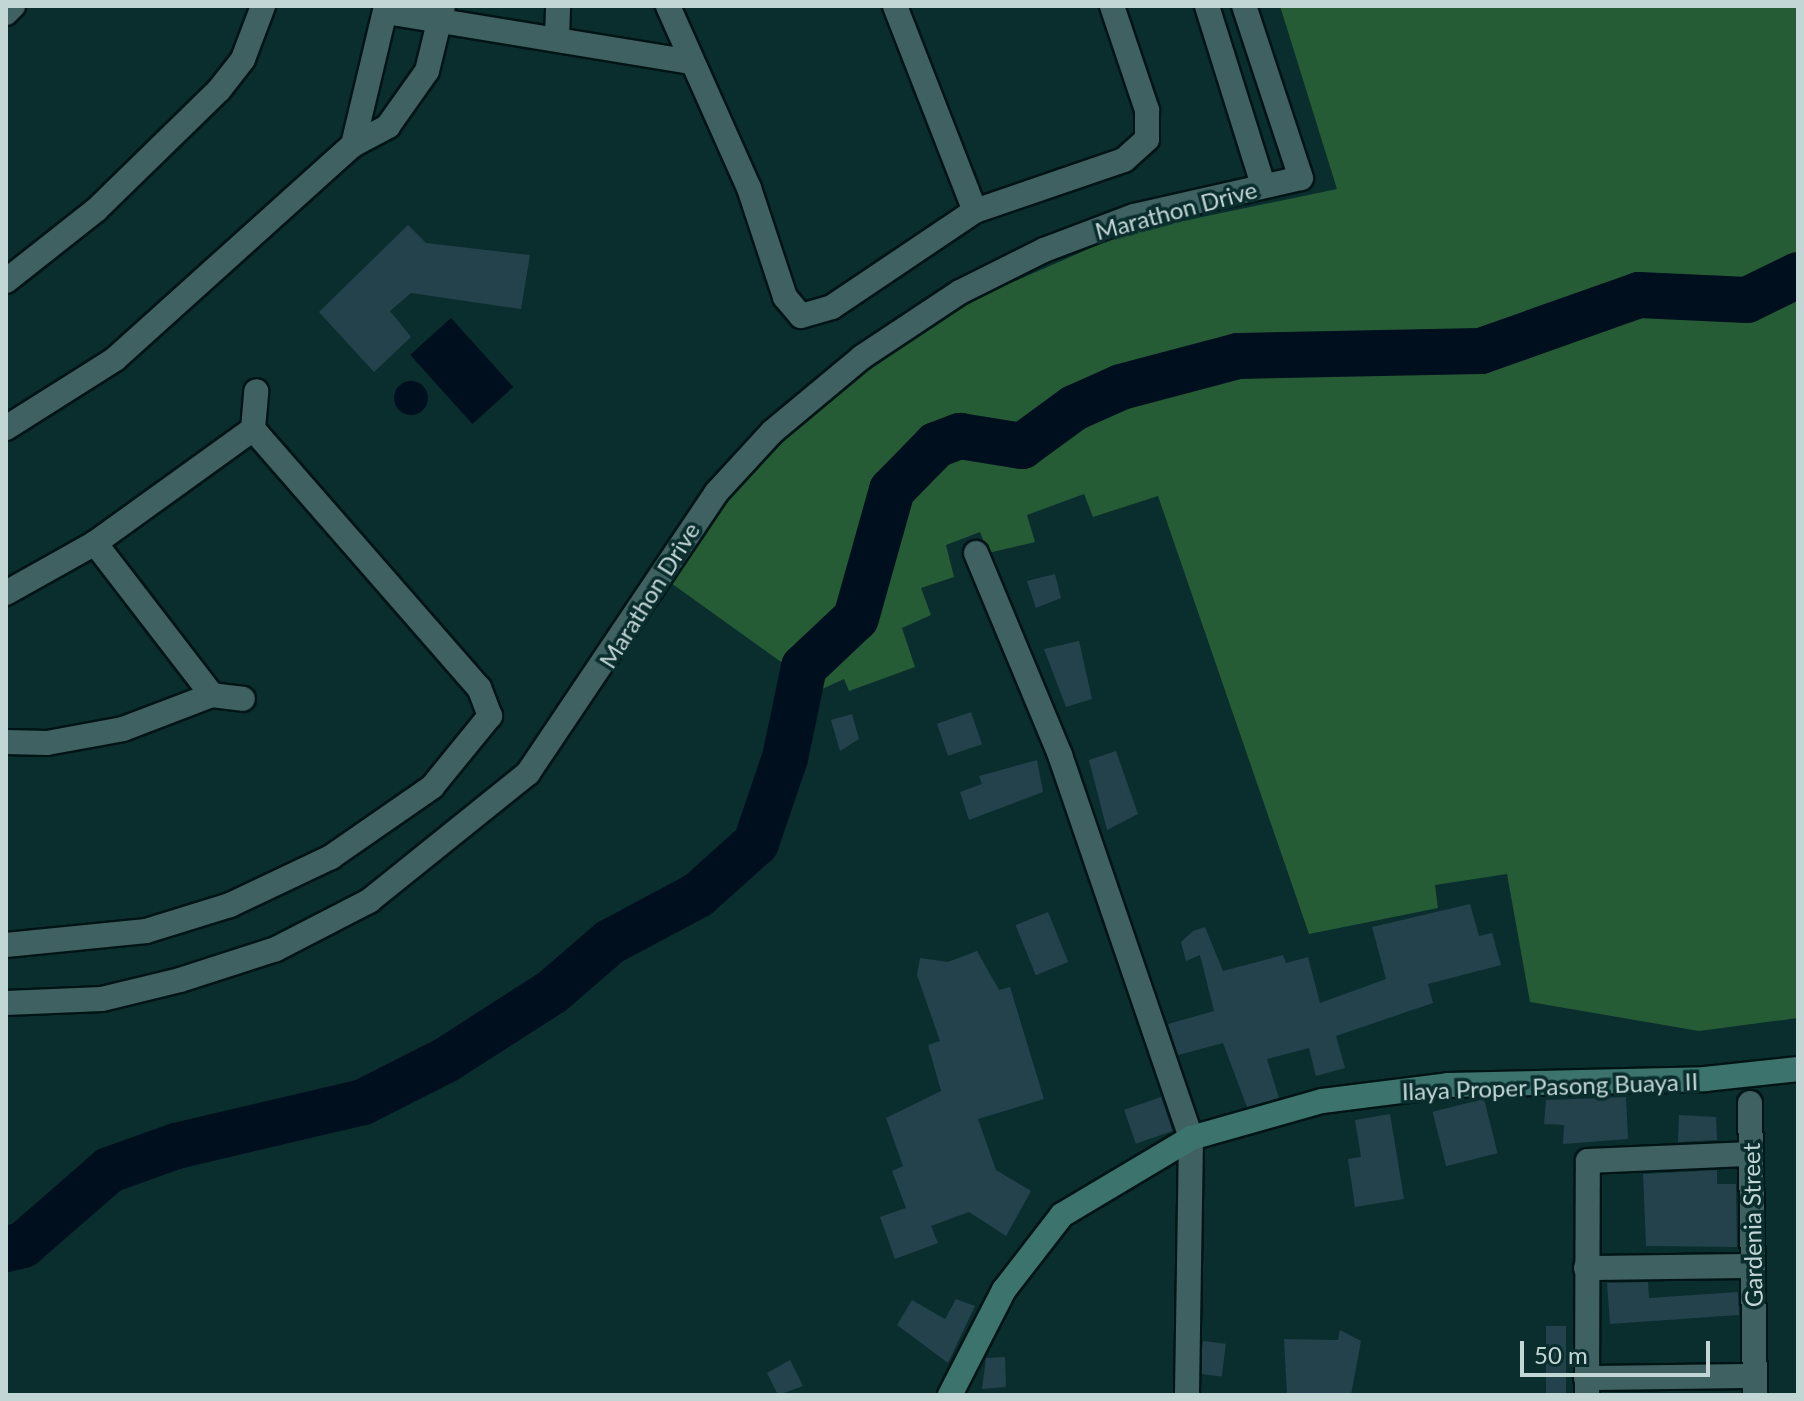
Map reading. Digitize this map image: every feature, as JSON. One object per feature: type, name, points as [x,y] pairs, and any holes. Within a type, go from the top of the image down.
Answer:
[{"type":"street","points":[[6,13],[13,6]]},
{"type":"street","points":[[6,281],[96,210],[219,90],[243,59],[263,6]]},
{"type":"street","points":[[557,38],[558,6]]},
{"type":"street","points":[[668,6],[749,188],[785,297],[801,316],[832,307],[975,211],[1124,160],[1147,139],[1147,110],[1112,6]]},
{"type":"street","points":[[895,6],[975,211]]},
{"type":"street","points":[[1207,6],[1263,185]]},
{"type":"street","name":"Marathon Drive","points":[[6,1003],[102,999],[180,980],[276,949],[369,901],[528,773],[716,493],[772,432],[862,357],[960,292],[1044,250],[1134,216],[1301,178],[1244,6]]},
{"type":"street","points":[[353,145],[386,9],[442,13],[557,38],[692,62]]},
{"type":"street","points":[[6,428],[115,359],[353,145],[388,126],[427,71],[442,13]]},
{"type":"street","points":[[6,945],[146,931],[230,905],[331,857],[432,787],[490,716],[479,688],[253,429],[256,391]]},
{"type":"street","points":[[6,593],[95,543],[253,429]]},
{"type":"street","points":[[95,543],[212,695]]},
{"type":"street","points":[[976,553],[1060,755],[1191,1138],[1187,1395]]},
{"type":"street","points":[[6,742],[47,743],[123,729],[212,695],[243,699]]},
{"type":"street","name":"Ilaya Proper Pasong Buaya II","points":[[950,1395],[1004,1290],[1062,1215],[1191,1138],[1322,1101],[1448,1085],[1705,1079],[1798,1069]]},
{"type":"street","name":"Gardenia Street","points":[[1750,1103],[1755,1386]]},
{"type":"street","points":[[1751,1154],[1594,1156],[1587,1172],[1586,1387],[1755,1386]]},
{"type":"street","points":[[1586,1268],[1753,1266]]},
{"type":"green space","points":[[1280,6],[1798,6],[1798,1018],[1699,1031],[1530,1002],[1507,874],[1435,885],[1438,908],[1309,934],[1158,496],[1093,517],[1084,494],[1027,515],[1035,542],[988,553],[980,532],[946,545],[954,577],[921,588],[931,615],[902,628],[915,667],[849,691],[844,679],[820,690],[664,578],[728,496],[802,421],[883,355],[974,299],[1125,233],[1337,189]]},
{"type":"water","points":[[451,318],[513,387],[472,424],[410,355]]},
{"type":"water","points":[[411,381],[423,386],[428,398],[423,410],[411,415],[399,410],[394,398],[399,386]]},
{"type":"building","points":[[408,225],[426,243],[530,255],[521,309],[411,293],[390,311],[411,337],[374,372],[319,312]]},
{"type":"building","points":[[1055,574],[1061,598],[1036,608],[1027,581]]},
{"type":"building","points":[[1079,641],[1092,699],[1066,707],[1044,649]]},
{"type":"building","points":[[971,712],[982,744],[948,756],[937,724]]},
{"type":"building","points":[[852,714],[859,739],[840,751],[831,720]]},
{"type":"building","points":[[1116,751],[1138,814],[1107,830],[1089,760]]},
{"type":"building","points":[[1037,760],[1043,792],[969,820],[960,792],[982,784],[979,776]]},
{"type":"building","points":[[1470,904],[1479,936],[1492,933],[1501,965],[1428,984],[1433,1003],[1336,1036],[1345,1068],[1316,1076],[1309,1048],[1267,1059],[1279,1098],[1247,1107],[1223,1043],[1178,1055],[1168,1024],[1214,1011],[1200,955],[1186,961],[1181,942],[1193,931],[1205,927],[1223,971],[1283,955],[1286,963],[1308,957],[1320,1003],[1386,979],[1372,927]]},
{"type":"building","points":[[1048,912],[1068,962],[1036,975],[1016,925]]},
{"type":"building","points":[[977,951],[999,990],[1010,987],[1044,1099],[978,1119],[996,1170],[1031,1191],[1006,1236],[969,1212],[931,1226],[938,1243],[895,1259],[880,1217],[906,1208],[892,1171],[903,1166],[886,1118],[941,1091],[928,1045],[940,1041],[917,975],[920,958],[948,962]]},
{"type":"building","points":[[1161,1097],[1173,1131],[1136,1144],[1124,1110]]},
{"type":"building","points":[[1626,1097],[1628,1139],[1563,1144],[1564,1125],[1544,1124],[1546,1100]]},
{"type":"building","points":[[1484,1099],[1498,1153],[1446,1166],[1433,1112]]},
{"type":"building","points":[[1390,1114],[1404,1199],[1355,1207],[1348,1159],[1361,1157],[1355,1120]]},
{"type":"building","points":[[1679,1115],[1716,1117],[1717,1140],[1678,1142]]},
{"type":"building","points":[[1717,1170],[1717,1184],[1736,1184],[1737,1247],[1646,1246],[1643,1174]]},
{"type":"building","points":[[1648,1282],[1649,1298],[1738,1292],[1739,1315],[1610,1324],[1607,1283]]},
{"type":"building","points":[[956,1299],[975,1306],[948,1363],[897,1325],[912,1300],[945,1319]]},
{"type":"building","points":[[1546,1326],[1566,1326],[1566,1395],[1546,1395]]},
{"type":"building","points":[[1340,1330],[1361,1341],[1351,1395],[1287,1395],[1284,1339],[1338,1340]]},
{"type":"building","points":[[1203,1341],[1226,1344],[1222,1377],[1199,1374]]},
{"type":"building","points":[[1005,1357],[1006,1387],[982,1389],[986,1358]]},
{"type":"building","points":[[790,1360],[803,1386],[778,1395],[767,1373]]},
{"type":"waterway","points":[[6,1249],[23,1245],[109,1170],[176,1146],[363,1102],[446,1060],[552,992],[610,942],[698,895],[756,843],[785,758],[804,667],[856,618],[892,490],[936,445],[960,436],[1022,446],[1074,408],[1121,387],[1238,356],[1481,351],[1639,295],[1747,300],[1798,275]]}]
